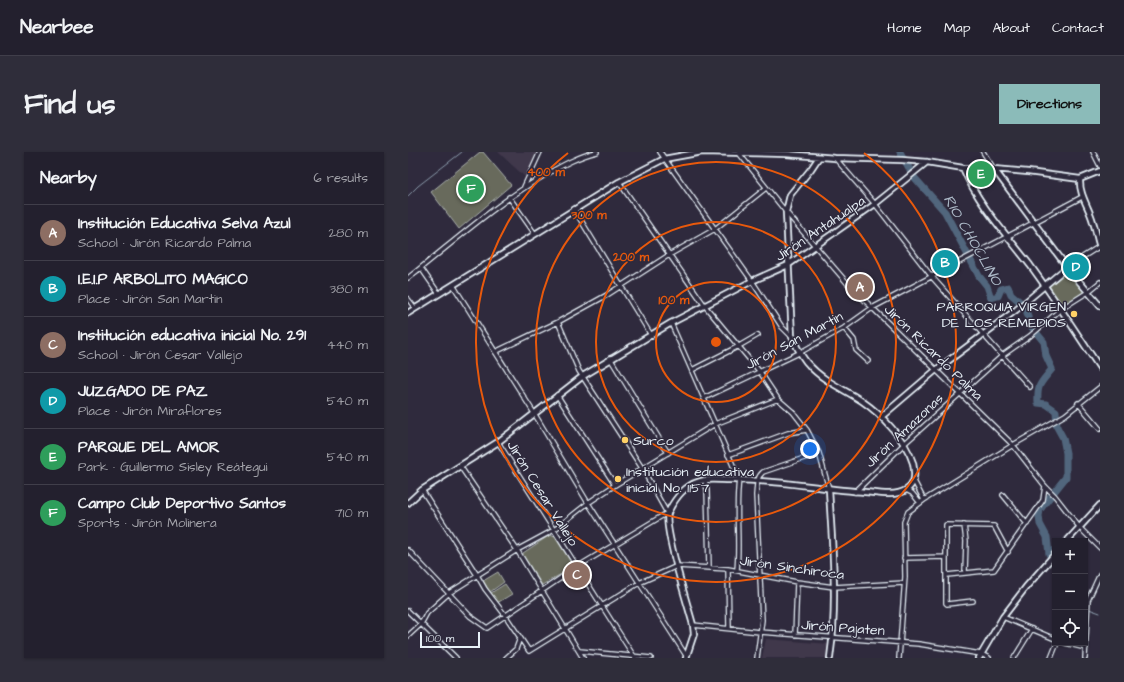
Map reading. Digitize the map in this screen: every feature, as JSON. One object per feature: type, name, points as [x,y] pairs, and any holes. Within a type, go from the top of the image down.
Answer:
[{"type":"street","points":[[523,188],[540,152]]},
{"type":"street","points":[[408,278],[509,197],[581,156],[597,152]]},
{"type":"street","points":[[660,152],[752,281],[782,328],[792,337]]},
{"type":"street","points":[[698,152],[820,154],[834,158],[927,162],[962,168],[994,169],[1080,179],[1100,171]]},
{"type":"street","points":[[408,313],[619,182],[664,159],[702,152]]},
{"type":"street","name":"Jirón Ricardo Palma","points":[[738,152],[814,247],[872,308],[1014,445],[1045,486],[1050,490],[1080,528],[1100,548]]},
{"type":"street","points":[[983,152],[1067,267],[1100,306]]},
{"type":"street","points":[[1093,152],[1100,166]]},
{"type":"street","points":[[820,154],[811,169],[790,195],[786,212],[792,337],[799,353],[809,366],[822,377],[863,401],[881,417],[904,444],[912,462],[914,481],[924,500]]},
{"type":"street","points":[[834,158],[875,204],[932,277],[1030,387]]},
{"type":"street","name":"Jirón Antahualpa","points":[[408,503],[422,490],[498,442],[557,395],[610,358],[671,323],[752,281],[788,265],[875,204],[927,162]]},
{"type":"street","points":[[962,168],[980,200],[1045,285],[1100,368]]},
{"type":"street","points":[[881,417],[936,370],[983,336],[1067,267],[1100,246],[1093,221],[1079,187],[1080,179]]},
{"type":"street","points":[[619,182],[705,306],[760,372],[778,398],[793,412],[807,430],[819,453],[829,489],[834,586],[833,637],[830,658]]},
{"type":"street","points":[[495,352],[558,322],[622,286],[669,255],[715,229],[766,188]]},
{"type":"street","points":[[509,197],[536,234]]},
{"type":"street","name":"Jirón San Martin","points":[[704,398],[799,353],[844,328],[872,308],[1082,197]]},
{"type":"street","points":[[574,209],[651,335]]},
{"type":"street","points":[[421,268],[439,294]]},
{"type":"street","name":"Jirón Amazonas","points":[[855,492],[904,444],[1003,355],[1030,336],[1061,309],[1088,292],[1100,282]]},
{"type":"street","points":[[453,285],[534,413],[588,503],[687,657]]},
{"type":"street","points":[[408,299],[415,308]]},
{"type":"street","points":[[558,322],[577,367],[642,468],[667,513],[677,566],[693,625],[694,634],[687,657]]},
{"type":"street","points":[[671,323],[739,479],[737,496],[737,570]]},
{"type":"street","points":[[844,328],[854,340],[856,350],[868,361]]},
{"type":"street","points":[[692,370],[758,335]]},
{"type":"street","points":[[610,358],[668,453]]},
{"type":"street","points":[[899,658],[904,583],[905,518],[908,512],[924,500],[1065,415],[1100,386]]},
{"type":"street","points":[[557,395],[615,485]]},
{"type":"street","points":[[408,636],[421,624],[427,613],[449,593],[517,550],[554,530],[588,503],[615,485],[715,424],[778,398]]},
{"type":"street","points":[[1078,403],[1100,429]]},
{"type":"street","points":[[728,455],[788,433],[807,430]]},
{"type":"street","name":"Jirón Cesar Vallejo","points":[[498,442],[634,657]]},
{"type":"street","points":[[757,658],[762,620],[756,495],[757,480],[763,472],[819,453]]},
{"type":"street","points":[[460,466],[517,550],[581,656],[651,658]]},
{"type":"street","points":[[408,550],[470,616],[487,628],[577,567],[667,513],[679,494],[687,487],[705,480],[757,480],[855,492],[891,494],[906,490],[914,481]]},
{"type":"street","points":[[705,480],[707,490],[708,567]]},
{"type":"street","points":[[947,575],[994,570],[1044,500],[1045,486]]},
{"type":"street","points":[[422,490],[485,589],[505,615],[528,650]]},
{"type":"street","points":[[906,490],[912,493],[920,503]]},
{"type":"street","points":[[1003,495],[1027,524]]},
{"type":"street","points":[[1070,538],[1100,505]]},
{"type":"street","points":[[973,601],[947,603],[946,524],[994,526],[1008,552]]},
{"type":"street","points":[[964,525],[966,541],[965,572]]},
{"type":"street","points":[[904,558],[946,557]]},
{"type":"street","points":[[980,656],[1003,617],[1026,587],[1052,558]]},
{"type":"street","points":[[516,649],[528,650],[566,629],[639,583],[677,566]]},
{"type":"street","name":"Jirón Sinchiroca","points":[[677,566],[737,570],[797,582],[834,586],[904,583]]},
{"type":"street","points":[[728,569],[729,628]]},
{"type":"street","points":[[1085,658],[1086,615],[1088,600],[1100,574]]},
{"type":"street","points":[[795,635],[797,582]]},
{"type":"street","points":[[408,611],[456,658]]},
{"type":"street","points":[[1003,617],[1052,638]]},
{"type":"street","name":"Jirón Pajaten","points":[[693,625],[795,635],[919,644],[989,658]]},
{"type":"street","points":[[1014,658],[1032,629]]},
{"type":"street","points":[[506,658],[516,649],[520,638]]},
{"type":"street","points":[[1051,658],[1056,646]]},
{"type":"street","points":[[1078,646],[1086,648]]},
{"type":"shaded area","points":[[498,152],[538,152],[525,177]]},
{"type":"shaded area","points":[[766,639],[829,644],[827,658],[762,658]]},
{"type":"green space","points":[[480,152],[483,152],[511,185],[459,229],[431,192]]},
{"type":"green space","points":[[1067,269],[1085,291],[1062,307],[1047,284]]},
{"type":"green space","points":[[550,535],[555,537],[572,564],[570,569],[542,585],[523,553]]},
{"type":"green space","points":[[498,572],[504,582],[490,592],[483,581]]},
{"type":"green space","points":[[505,584],[512,594],[497,603],[491,593]]},
{"type":"waterway","points":[[408,196],[418,186],[462,152]]},
{"type":"waterway","name":"RIO CHOCLINO","points":[[900,152],[914,177],[945,212],[979,276],[987,286],[991,298],[998,296],[1001,289],[1008,287],[1011,294],[1026,309],[1030,325],[1044,342],[1046,356],[1052,369],[1040,384],[1038,403],[1046,404],[1056,411],[1057,427],[1063,438],[1066,453],[1066,477],[1040,510],[1039,516],[1040,524],[1047,537],[1049,554],[1052,558]]},
{"type":"waterway","points":[[1089,609],[1100,613]]},
{"type":"place","name":"PARQUE DEL AMOR","points":[[981,174]]},
{"type":"place","name":"Campo Club Deportivo Santos","points":[[471,189]]},
{"type":"place","name":"I.E.I.P ARBOLITO MAGICO","points":[[945,263]]},
{"type":"place","name":"JUZGADO DE PAZ","points":[[1076,267]]},
{"type":"place","name":"Institución Educativa Selva Azul","points":[[860,287]]},
{"type":"place","name":"PARROQUIA VIRGEN DE LOS REMEDIOS","points":[[1074,314]]},
{"type":"place","name":"Surco","points":[[625,440]]},
{"type":"place","name":"Institución educativa inicial No. 1157","points":[[618,479]]},
{"type":"place","name":"Institución educativa inicial No. 291","points":[[577,575]]}]
